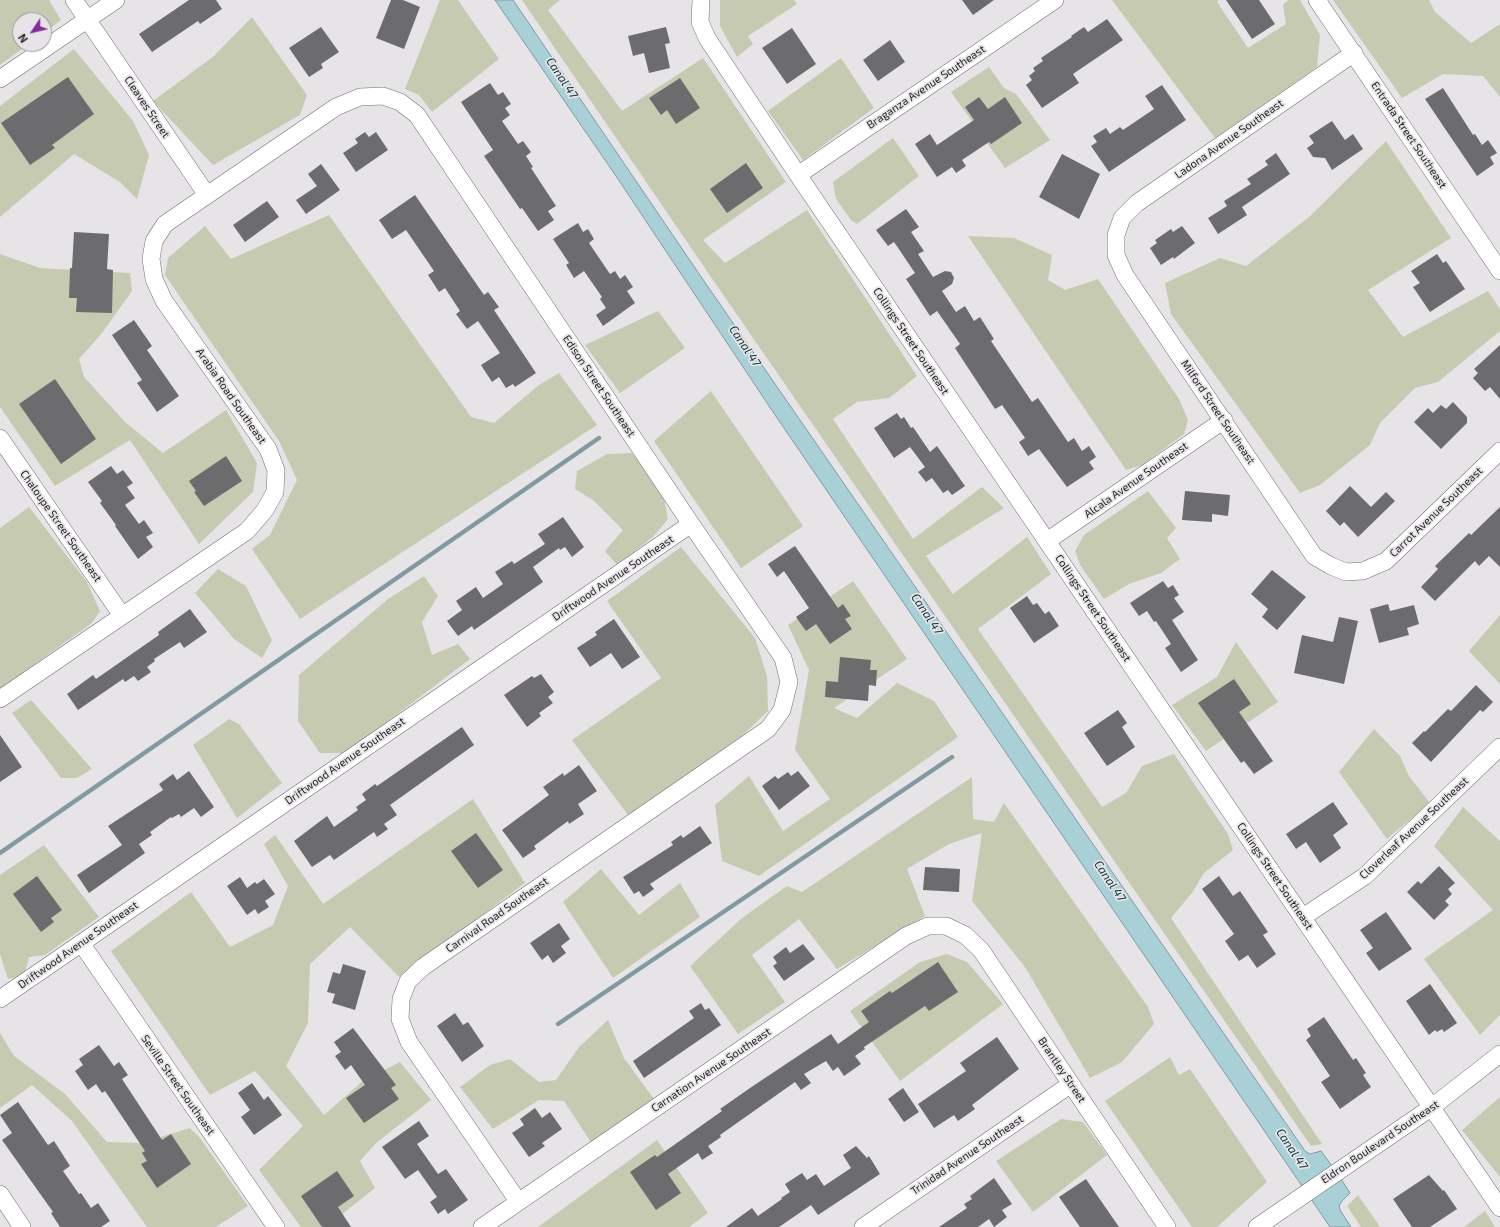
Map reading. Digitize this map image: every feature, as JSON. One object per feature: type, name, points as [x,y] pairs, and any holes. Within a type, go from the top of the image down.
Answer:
[{"type":"street","name":"Cleaves Street","points":[[74,0],[207,195]]},
{"type":"street","points":[[0,79],[116,0]]},
{"type":"street","name":"Braganza Avenue Southeast","points":[[798,175],[1055,0]]},
{"type":"street","name":"Entrada Street Southeast","points":[[1317,0],[1500,271]]},
{"type":"street","name":"Collings Street Southeast","points":[[700,2],[700,22],[707,38],[798,175],[1500,1208]]},
{"type":"street","name":"Ladona Avenue Southeast","points":[[1116,235],[1122,218],[1137,203],[1354,53]]},
{"type":"street","name":"Arabia Road Southeast","points":[[0,699],[121,614],[247,531],[265,510],[275,492],[276,470],[268,449],[164,301],[154,279],[151,259],[154,241],[165,224],[336,108],[360,97],[383,96]]},
{"type":"street","name":"Edison Street Southeast","points":[[383,96],[400,102],[417,115],[691,524],[784,658],[789,682],[787,695]]},
{"type":"street","name":"Milford Street Southeast","points":[[1116,235],[1116,255],[1125,275],[1224,420],[1314,556],[1330,566],[1346,572]]},
{"type":"street","name":"Alcala Avenue Southeast","points":[[1047,541],[1224,420]]},
{"type":"street","name":"Chaloupe Street Southeast","points":[[0,438],[121,614]]},
{"type":"street","name":"Carrot Avenue Southeast","points":[[1346,572],[1363,571],[1386,561],[1500,451]]},
{"type":"street","name":"Driftwood Avenue Southeast","points":[[0,999],[691,524]]},
{"type":"street","name":"Carnival Road Southeast","points":[[518,1201],[409,1042],[400,1019],[401,999],[408,981],[423,967],[768,729],[782,710],[787,695]]},
{"type":"street","name":"Cloverleaf Avenue Southeast","points":[[1303,917],[1365,876],[1500,747]]},
{"type":"street","name":"Carnation Avenue Southeast","points":[[482,1227],[906,936],[928,926],[946,926]]},
{"type":"street","name":"Brantley Street","points":[[946,926],[965,935],[981,950],[1167,1227]]},
{"type":"street","name":"Seville Street Southeast","points":[[81,943],[276,1227]]},
{"type":"street","name":"Eldron Boulevard Southeast","points":[[1257,1227],[1432,1107],[1500,1054]]},
{"type":"street","name":"Trinidad Avenue Southeast","points":[[863,1227],[1071,1084]]},
{"type":"street","points":[[0,1194],[22,1227]]},
{"type":"green space","points":[[0,0],[49,0],[61,20],[52,27],[52,12],[12,12],[12,52],[18,52],[0,65]]},
{"type":"green space","points":[[440,0],[458,0],[499,59],[432,112],[419,95],[405,89]]},
{"type":"green space","points":[[522,0],[560,0],[548,10],[622,111],[703,58],[786,182],[703,240],[725,263],[807,210],[917,376],[889,398],[857,402],[833,419],[913,539],[982,487],[1004,508],[926,556],[953,594],[1027,537],[1051,574],[978,629],[1102,807],[1126,793],[1142,766],[1174,754],[1228,834],[1233,850],[1204,873],[1192,893],[1171,918],[1322,1144],[1311,1146],[713,280]]},
{"type":"green space","points":[[720,0],[794,0],[797,4],[748,36],[753,44],[737,57],[720,26]]},
{"type":"green space","points":[[1112,0],[1219,0],[1217,2],[1248,48],[1286,24],[1283,5],[1288,0],[1300,0],[1320,35],[1317,67],[1215,138]]},
{"type":"green space","points":[[1333,0],[1429,0],[1435,12],[1471,43],[1500,24],[1500,97],[1483,76],[1443,74],[1402,98]]},
{"type":"green space","points":[[252,17],[307,95],[300,115],[213,165],[153,101],[214,56]]},
{"type":"green space","points":[[74,49],[133,121],[149,155],[137,199],[120,182],[74,154],[0,217],[0,106]]},
{"type":"green space","points":[[841,58],[874,108],[803,160],[768,111]]},
{"type":"green space","points":[[989,67],[1004,88],[1016,94],[1050,140],[1005,168],[951,92]]},
{"type":"green space","points":[[893,138],[919,176],[857,224],[851,220],[836,199],[833,182]]},
{"type":"green space","points":[[1386,141],[1451,238],[1368,290],[1403,337],[1488,291],[1500,309],[1500,331],[1438,382],[1415,388],[1380,423],[1370,445],[1320,485],[1300,493],[1171,314],[1165,283],[1220,258],[1246,266],[1309,217]]},
{"type":"green space","points":[[329,215],[471,417],[494,423],[539,385],[559,373],[597,425],[300,619],[252,549],[270,535],[297,480],[279,441],[165,275],[168,258],[205,226],[231,259]]},
{"type":"green space","points":[[968,236],[1014,238],[1052,255],[1048,280],[1065,290],[1098,279],[1179,399],[1188,420],[1184,434],[1142,465],[1126,470]]},
{"type":"green space","points":[[0,254],[40,268],[130,273],[132,291],[102,333],[79,359],[84,377],[125,422],[163,453],[226,410],[257,463],[253,492],[199,544],[130,440],[55,486],[0,407]]},
{"type":"green space","points":[[658,311],[685,348],[620,393],[585,345]]},
{"type":"green space","points":[[711,391],[803,526],[741,568],[654,441]]},
{"type":"green space","points":[[632,453],[663,494],[668,519],[653,537],[617,565],[605,551],[623,530],[593,500],[575,489],[577,471],[607,454]]},
{"type":"green space","points":[[1148,491],[1176,528],[1167,538],[1180,559],[1161,573],[1129,584],[1104,599],[1080,565],[1075,551],[1084,535]]},
{"type":"green space","points":[[29,507],[87,582],[100,611],[92,623],[0,689],[0,528]]},
{"type":"green space","points":[[681,547],[755,638],[767,676],[768,711],[742,736],[628,815],[572,740],[661,678],[607,601]]},
{"type":"green space","points":[[218,569],[246,586],[272,640],[262,658],[234,639],[195,593]]},
{"type":"green space","points":[[424,576],[438,596],[422,622],[432,655],[458,644],[470,659],[346,753],[320,753],[298,721],[299,675],[388,599]]},
{"type":"green space","points":[[853,581],[907,659],[834,708],[857,718],[897,683],[934,701],[958,737],[759,876],[722,861],[715,805],[749,776],[783,831],[830,799],[795,750],[809,670],[788,625]]},
{"type":"green space","points":[[1500,615],[1500,684],[1469,651]]},
{"type":"green space","points":[[1236,642],[1278,702],[1206,751],[1172,705],[1217,677]]},
{"type":"green space","points":[[31,700],[92,769],[77,778],[61,778],[12,713]]},
{"type":"green space","points":[[229,719],[239,724],[282,783],[237,818],[193,745]]},
{"type":"green space","points":[[1374,729],[1400,756],[1409,776],[1430,803],[1387,839],[1339,772]]},
{"type":"green space","points":[[972,777],[973,819],[994,822],[1004,803],[1148,1007],[1154,1024],[1122,1062],[1090,1078],[1025,967],[972,901],[982,833],[949,844],[907,869],[925,916],[837,969],[799,919],[752,955],[785,1002],[738,1034],[690,966],[742,918],[787,886],[802,892]]},
{"type":"green space","points":[[473,799],[525,883],[399,977],[350,927],[310,964],[308,1023],[286,1066],[324,1115],[364,1080],[400,1062],[431,1100],[376,1143],[360,1161],[375,1188],[326,1227],[301,1227],[259,1170],[303,1126],[255,1071],[210,1095],[111,951],[191,892],[230,947],[273,925],[288,886],[264,844],[275,835],[323,904]]},
{"type":"green space","points":[[1463,807],[1500,841],[1500,1015],[1480,1035],[1424,959],[1493,910],[1434,846]]},
{"type":"green space","points":[[44,845],[99,917],[45,955],[29,957],[24,976],[8,979],[0,954],[0,875]]},
{"type":"green space","points":[[601,869],[639,915],[680,883],[700,917],[613,978],[563,902]]},
{"type":"green space","points":[[947,954],[967,962],[1003,1004],[900,1081],[850,1011],[920,962]]},
{"type":"green space","points":[[608,1020],[624,1058],[654,1099],[592,1144],[564,1101],[539,1100],[493,1129],[460,1087],[490,1065],[510,1059],[539,1082],[556,1080],[579,1047]]},
{"type":"green space","points":[[0,1033],[14,1056],[65,1094],[107,1142],[141,1143],[190,1128],[200,1138],[248,1206],[216,1227],[147,1227],[72,1121],[32,1085],[0,1108]]},
{"type":"green space","points":[[1170,1057],[1179,1075],[1190,1069],[1267,1182],[1217,1227],[1192,1227],[1105,1101]]},
{"type":"green space","points":[[1500,1097],[1500,1177],[1462,1130]]},
{"type":"green space","points":[[1061,1119],[1083,1122],[1107,1155],[1033,1212],[996,1161]]},
{"type":"green space","points":[[657,1140],[708,1213],[689,1227],[538,1227]]},
{"type":"green space","points":[[1358,1195],[1380,1227],[1361,1227],[1347,1206]]},
{"type":"green space","points":[[1485,1211],[1495,1227],[1464,1227]]},
{"type":"water","name":"Canal 47","points":[[495,0],[513,0],[706,284],[1305,1151],[1310,1154],[1321,1151],[1332,1166],[1302,1186],[771,409],[618,179]]},
{"type":"water","points":[[1341,1179],[1350,1193],[1339,1206],[1351,1227],[1330,1227],[1311,1199]]},
{"type":"building","points":[[189,0],[216,0],[222,9],[200,24],[198,21],[152,52],[139,34]]},
{"type":"building","points":[[391,0],[403,0],[420,7],[404,49],[376,38]]},
{"type":"building","points":[[962,0],[994,0],[973,15]]},
{"type":"building","points":[[1226,0],[1259,0],[1275,24],[1252,39]]},
{"type":"building","points":[[1107,19],[1123,40],[1073,74],[1079,83],[1042,108],[1026,85],[1032,80],[1029,76],[1035,71],[1033,68],[1043,61],[1041,58],[1084,27],[1088,32]]},
{"type":"building","points":[[321,27],[339,52],[321,64],[323,68],[309,77],[289,48]]},
{"type":"building","points":[[666,27],[670,43],[665,44],[670,68],[649,73],[644,53],[633,56],[628,36]]},
{"type":"building","points":[[792,28],[816,64],[787,84],[762,48]]},
{"type":"building","points":[[890,40],[905,62],[878,81],[863,60]]},
{"type":"building","points":[[68,77],[94,114],[52,145],[55,148],[30,165],[1,123]]},
{"type":"building","points":[[680,78],[700,108],[676,124],[667,110],[661,115],[649,98]]},
{"type":"building","points":[[490,83],[498,95],[503,92],[511,104],[505,108],[510,115],[502,121],[518,144],[523,141],[531,152],[526,156],[533,167],[531,168],[556,206],[548,211],[554,220],[538,231],[522,208],[520,209],[484,156],[493,150],[461,102]]},
{"type":"building","points":[[1162,85],[1186,120],[1109,172],[1091,146],[1097,142],[1093,136],[1106,128],[1110,134],[1120,127],[1123,130],[1154,109],[1145,96]]},
{"type":"building","points":[[1443,88],[1473,135],[1475,134],[1482,145],[1488,140],[1497,153],[1490,157],[1494,164],[1477,176],[1425,99]]},
{"type":"building","points":[[979,97],[988,109],[1005,97],[1022,123],[991,144],[989,142],[962,160],[966,166],[956,173],[952,167],[937,177],[915,144],[930,134],[937,145],[974,120],[965,107]]},
{"type":"building","points":[[1332,121],[1345,140],[1353,134],[1363,149],[1332,170],[1325,158],[1313,157],[1307,148],[1314,143],[1309,136]]},
{"type":"building","points":[[365,132],[369,137],[376,132],[388,150],[356,172],[343,153],[358,143],[355,139]]},
{"type":"building","points":[[1276,153],[1290,174],[1242,207],[1247,215],[1218,234],[1208,218],[1227,206],[1224,201],[1251,184],[1247,179],[1268,165],[1265,161]]},
{"type":"building","points":[[1062,154],[1100,174],[1079,219],[1039,197]]},
{"type":"building","points":[[746,163],[763,188],[727,213],[710,189]]},
{"type":"building","points":[[321,164],[340,190],[306,214],[296,200],[317,186],[308,174]]},
{"type":"building","points":[[415,195],[484,295],[488,292],[499,307],[494,310],[536,373],[515,387],[513,384],[506,388],[499,377],[492,382],[481,365],[500,353],[478,321],[467,329],[456,314],[460,311],[445,288],[439,292],[428,275],[434,271],[406,230],[392,239],[379,220]]},
{"type":"building","points":[[267,201],[279,217],[245,242],[233,225]]},
{"type":"building","points":[[906,209],[919,227],[911,232],[924,251],[918,254],[933,277],[945,271],[951,272],[954,278],[952,284],[942,291],[956,312],[965,306],[974,321],[980,317],[994,339],[991,341],[1032,402],[1038,398],[1068,442],[1074,438],[1082,451],[1089,446],[1096,457],[1089,462],[1094,469],[1067,487],[1039,449],[1028,456],[1019,442],[1025,438],[1002,405],[995,409],[955,348],[960,344],[937,311],[930,316],[906,279],[915,273],[894,242],[888,246],[876,230]]},
{"type":"building","points":[[578,223],[583,232],[588,229],[594,239],[589,243],[610,274],[615,271],[620,279],[625,275],[633,287],[627,291],[635,303],[603,326],[596,315],[606,308],[600,299],[602,297],[584,271],[574,278],[566,265],[569,263],[553,239]]},
{"type":"building","points":[[1182,226],[1195,243],[1174,259],[1173,257],[1161,265],[1150,248],[1157,243],[1155,240],[1171,229],[1173,232]]},
{"type":"building","points":[[74,232],[109,234],[107,269],[113,270],[112,313],[76,312],[77,298],[69,298],[70,268],[72,268]]},
{"type":"building","points":[[1437,254],[1443,263],[1446,261],[1465,289],[1430,312],[1413,287],[1420,283],[1411,271]]},
{"type":"building","points":[[134,320],[152,346],[147,350],[179,396],[157,412],[137,383],[142,380],[112,335]]},
{"type":"building","points":[[1500,345],[1500,399],[1490,387],[1485,391],[1473,378],[1478,373],[1474,369]]},
{"type":"building","points":[[55,379],[96,439],[61,464],[19,404]]},
{"type":"building","points":[[1453,402],[1467,417],[1467,423],[1441,449],[1414,422],[1428,408],[1433,413],[1441,405],[1446,409]]},
{"type":"building","points":[[897,413],[901,419],[904,417],[911,428],[913,427],[930,452],[937,446],[965,486],[952,495],[948,490],[943,493],[932,478],[926,482],[918,472],[925,467],[910,447],[894,458],[874,428]]},
{"type":"building","points":[[226,456],[242,481],[204,506],[194,492],[196,491],[189,481]]},
{"type":"building","points":[[111,466],[117,474],[123,470],[133,483],[127,487],[135,498],[125,505],[139,524],[144,520],[153,533],[146,537],[153,547],[138,559],[100,503],[102,501],[88,482]]},
{"type":"building","points":[[1350,486],[1371,507],[1386,492],[1395,501],[1358,537],[1344,522],[1340,526],[1326,511]]},
{"type":"building","points":[[1185,491],[1230,495],[1228,516],[1212,514],[1212,522],[1182,520]]},
{"type":"building","points":[[1500,507],[1500,567],[1489,556],[1479,566],[1475,561],[1435,601],[1421,587],[1438,569],[1435,566],[1469,533],[1471,535]]},
{"type":"building","points":[[563,517],[584,547],[572,557],[565,547],[560,550],[559,548],[533,567],[543,582],[474,630],[472,626],[458,636],[447,621],[462,610],[456,601],[476,587],[483,598],[503,584],[495,572],[512,561],[514,564],[545,544],[538,534]]},
{"type":"building","points":[[795,546],[838,608],[843,604],[851,616],[845,619],[852,629],[830,644],[816,624],[806,631],[796,617],[809,608],[784,571],[777,577],[768,564]]},
{"type":"building","points":[[1272,570],[1306,597],[1277,630],[1262,617],[1268,609],[1251,594]]},
{"type":"building","points":[[1163,581],[1168,588],[1173,585],[1179,595],[1174,598],[1184,612],[1172,620],[1198,660],[1181,672],[1165,648],[1171,644],[1156,621],[1154,622],[1147,611],[1139,616],[1130,603]]},
{"type":"building","points":[[1027,596],[1033,605],[1037,603],[1045,614],[1049,611],[1059,626],[1034,643],[1010,608]]},
{"type":"building","points":[[1388,604],[1390,611],[1414,605],[1419,624],[1407,628],[1409,635],[1379,643],[1370,609]]},
{"type":"building","points":[[190,609],[207,632],[184,648],[180,642],[154,659],[155,661],[147,667],[151,672],[138,681],[134,676],[125,682],[123,679],[78,710],[67,694],[93,675],[96,679],[159,635],[158,632]]},
{"type":"building","points":[[1339,617],[1358,621],[1344,684],[1294,673],[1302,635],[1333,642]]},
{"type":"building","points":[[614,619],[640,657],[622,669],[611,653],[590,667],[577,648],[597,635],[595,632]]},
{"type":"building","points":[[840,657],[871,660],[870,670],[877,670],[876,686],[869,685],[868,701],[825,697],[826,681],[838,682]]},
{"type":"building","points":[[541,674],[554,692],[548,697],[553,703],[539,713],[541,716],[527,727],[504,695],[532,676],[534,678]]},
{"type":"building","points":[[1234,679],[1251,704],[1239,712],[1273,761],[1254,774],[1244,761],[1241,763],[1198,703]]},
{"type":"building","points":[[1476,685],[1493,702],[1483,712],[1480,710],[1431,762],[1412,743],[1448,709],[1451,711]]},
{"type":"building","points":[[1118,710],[1127,723],[1122,727],[1135,747],[1107,766],[1084,733]]},
{"type":"building","points":[[462,727],[474,745],[390,805],[397,815],[384,824],[388,829],[377,837],[374,832],[334,860],[330,855],[312,867],[294,841],[327,816],[334,827],[358,810],[356,807],[366,800],[362,794],[375,784],[377,786]]},
{"type":"building","points":[[0,735],[22,767],[0,782]]},
{"type":"building","points":[[579,765],[597,791],[578,804],[584,814],[569,824],[568,821],[534,846],[536,849],[523,858],[502,830],[549,795],[543,787],[563,773],[564,776]]},
{"type":"building","points":[[189,771],[214,807],[201,817],[194,808],[181,817],[179,814],[172,818],[171,817],[150,832],[152,835],[139,844],[145,853],[89,893],[77,875],[122,845],[108,826],[163,790],[159,784],[173,774],[177,780]]},
{"type":"building","points":[[798,771],[810,786],[779,810],[762,786],[775,776],[778,779],[788,772],[791,776]]},
{"type":"building","points":[[1333,802],[1348,824],[1333,835],[1341,848],[1320,863],[1306,842],[1296,849],[1286,834]]},
{"type":"building","points":[[700,826],[712,843],[650,884],[654,889],[643,897],[639,891],[634,894],[623,877],[673,845],[671,842],[681,835],[683,838]]},
{"type":"building","points":[[476,833],[503,870],[478,888],[451,851]]},
{"type":"building","points":[[1439,866],[1455,883],[1448,889],[1452,894],[1445,901],[1449,905],[1434,920],[1407,892],[1418,881],[1421,884]]},
{"type":"building","points":[[925,867],[960,869],[959,892],[923,890]]},
{"type":"building","points":[[37,876],[62,910],[51,918],[54,922],[41,932],[13,894]]},
{"type":"building","points":[[1219,876],[1233,896],[1240,891],[1268,932],[1263,935],[1276,954],[1257,968],[1248,955],[1239,961],[1225,941],[1234,934],[1202,889]]},
{"type":"building","points":[[240,877],[247,888],[255,882],[257,884],[264,879],[275,894],[265,901],[269,907],[258,914],[255,909],[247,915],[227,886]]},
{"type":"building","points":[[1386,912],[1412,949],[1379,971],[1366,953],[1373,948],[1360,930]]},
{"type":"building","points":[[559,923],[570,939],[561,946],[566,953],[553,963],[548,955],[542,960],[530,943]]},
{"type":"building","points":[[803,944],[815,959],[784,981],[773,966],[777,963],[773,957],[786,947],[790,953]]},
{"type":"building","points":[[938,962],[958,992],[929,1011],[925,1006],[864,1047],[865,1049],[855,1056],[861,1064],[844,1076],[838,1067],[833,1071],[826,1061],[804,1074],[811,1083],[801,1090],[795,1082],[720,1135],[721,1137],[708,1146],[713,1153],[702,1160],[698,1153],[668,1174],[681,1193],[656,1210],[630,1172],[655,1155],[657,1157],[722,1111],[720,1109],[831,1034],[838,1044],[869,1022],[861,1011],[890,991],[892,993]]},
{"type":"building","points":[[343,964],[366,971],[355,1010],[332,1003],[335,994],[327,992],[333,972],[340,974]]},
{"type":"building","points":[[1430,984],[1457,1023],[1444,1032],[1442,1029],[1437,1032],[1435,1030],[1429,1035],[1406,1001]]},
{"type":"building","points":[[701,1003],[705,1010],[709,1008],[721,1025],[644,1078],[633,1061],[694,1018],[689,1011]]},
{"type":"building","points":[[455,1013],[463,1025],[468,1022],[484,1046],[462,1062],[437,1026]]},
{"type":"building","points":[[1324,1017],[1353,1060],[1356,1058],[1366,1073],[1363,1075],[1371,1087],[1340,1109],[1321,1082],[1330,1076],[1306,1040],[1311,1036],[1307,1029]]},
{"type":"building","points":[[353,1028],[396,1085],[391,1088],[399,1099],[364,1123],[346,1098],[365,1085],[351,1065],[345,1070],[335,1056],[341,1052],[334,1042]]},
{"type":"building","points":[[997,1037],[1019,1069],[972,1105],[975,1109],[958,1121],[954,1115],[934,1128],[918,1104],[966,1071],[960,1063]]},
{"type":"building","points":[[99,1045],[114,1066],[119,1062],[128,1075],[122,1079],[162,1140],[171,1134],[191,1164],[157,1188],[141,1164],[147,1161],[142,1153],[145,1151],[105,1091],[102,1093],[96,1084],[88,1090],[75,1071],[83,1065],[79,1059]]},
{"type":"building","points":[[252,1083],[264,1100],[268,1096],[282,1115],[254,1135],[241,1117],[250,1110],[238,1093]]},
{"type":"building","points":[[903,1088],[919,1112],[904,1122],[888,1099]]},
{"type":"building","points":[[18,1102],[48,1145],[54,1141],[70,1166],[63,1171],[79,1194],[81,1193],[91,1208],[98,1203],[110,1221],[101,1227],[60,1227],[51,1213],[53,1212],[2,1140],[12,1133],[0,1115]]},
{"type":"building","points":[[535,1108],[542,1118],[550,1112],[562,1129],[542,1143],[545,1146],[529,1157],[512,1133],[524,1125],[520,1119]]},
{"type":"building","points":[[419,1121],[429,1136],[417,1144],[438,1174],[446,1169],[468,1200],[448,1214],[445,1209],[438,1214],[430,1202],[437,1197],[418,1170],[405,1179],[382,1147]]},
{"type":"building","points":[[856,1146],[867,1158],[869,1156],[880,1174],[818,1215],[811,1205],[779,1227],[726,1227],[752,1208],[758,1216],[782,1199],[781,1198],[790,1192],[785,1184],[802,1173],[807,1180],[816,1174],[824,1186],[851,1168],[843,1155]]},
{"type":"building","points":[[337,1171],[354,1196],[338,1207],[351,1227],[322,1227],[301,1196]]},
{"type":"building","points":[[1429,1175],[1443,1191],[1444,1190],[1457,1209],[1430,1227],[1412,1227],[1393,1199]]},
{"type":"building","points":[[994,1178],[1012,1204],[1002,1210],[1007,1217],[994,1227],[989,1219],[978,1227],[939,1227],[967,1208],[964,1204],[972,1199],[970,1196]]},
{"type":"building","points":[[1086,1179],[1119,1227],[1080,1227],[1059,1197]]},
{"type":"waterway","points":[[0,853],[599,438]]},
{"type":"waterway","points":[[558,1024],[952,757]]}]
